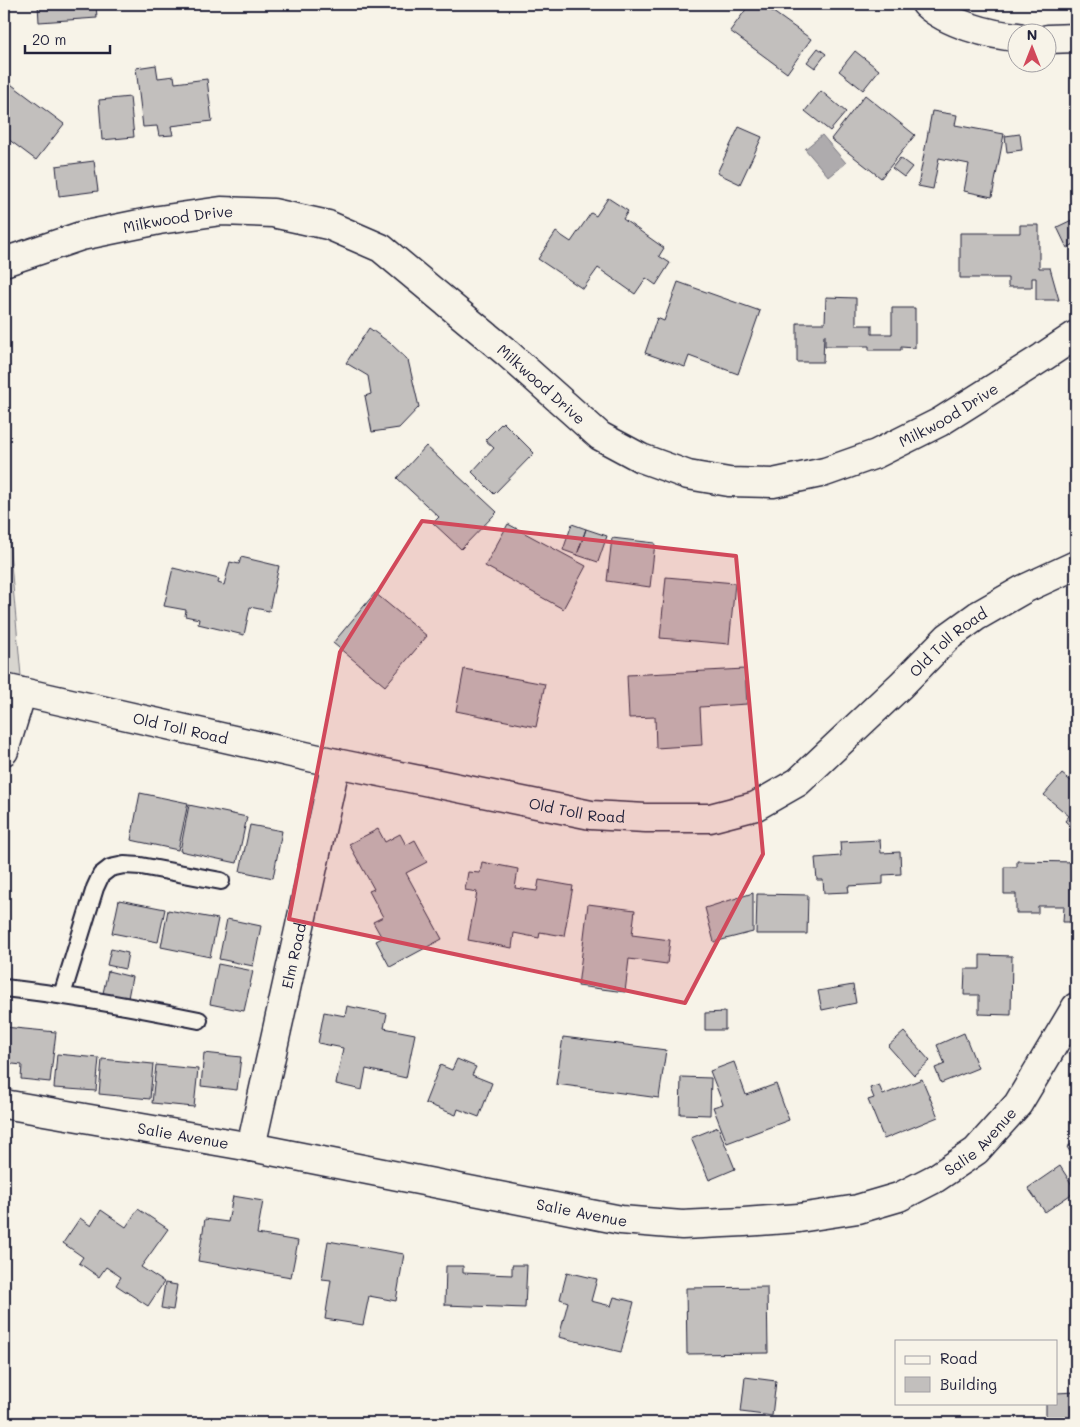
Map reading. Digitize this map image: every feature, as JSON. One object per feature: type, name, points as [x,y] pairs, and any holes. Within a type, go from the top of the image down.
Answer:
[{"type":"street","points":[[926,4],[935,12],[969,27],[1008,35]]},
{"type":"street","points":[[1058,39],[1076,38]]},
{"type":"street","name":"Milkwood Drive","points":[[4,262],[81,236],[159,220],[221,211],[273,213],[328,226],[382,248],[506,352],[600,436],[641,458],[688,475],[729,482],[773,483],[825,472],[876,454],[940,422],[1076,335]]},
{"type":"street","name":"Old Toll Road","points":[[13,690],[336,763],[591,815],[646,818],[710,818],[756,806],[798,782],[901,685],[948,637],[978,616],[1024,589],[1076,564]]},
{"type":"street","points":[[4,751],[13,690]]},
{"type":"street","name":"Elm Road","points":[[251,1147],[336,763]]},
{"type":"street","name":"Salie Avenue","points":[[4,1104],[251,1147],[621,1220],[682,1225],[799,1218],[858,1209],[899,1198],[936,1178],[976,1152],[1018,1104],[1076,1007]]},
{"type":"lane","points":[[62,995],[101,875],[110,868],[124,865],[141,866],[221,881]]},
{"type":"lane","points":[[4,988],[115,1003],[199,1020]]},
{"type":"highlighted area","points":[[422,521],[736,556],[763,854],[685,1003],[289,919],[340,652]]},
{"type":"shaded area","points":[[822,135],[846,163],[829,177],[805,149]]},
{"type":"shaded area","points":[[4,485],[22,687],[4,683]]},
{"type":"building","points":[[38,4],[96,4],[97,18],[39,22]]},
{"type":"building","points":[[750,4],[762,4],[811,39],[787,73],[730,31]]},
{"type":"building","points":[[818,48],[826,54],[815,68],[807,62]]},
{"type":"building","points":[[855,51],[879,70],[863,90],[839,71]]},
{"type":"building","points":[[156,65],[158,78],[174,76],[175,83],[207,79],[212,121],[171,126],[173,135],[159,136],[157,126],[143,127],[136,68]]},
{"type":"building","points":[[4,79],[64,124],[36,160],[4,136]]},
{"type":"building","points":[[821,91],[846,112],[830,131],[805,111]]},
{"type":"building","points":[[865,95],[915,135],[881,178],[831,139]]},
{"type":"building","points":[[130,97],[134,137],[102,140],[99,100]]},
{"type":"building","points":[[932,111],[957,115],[955,125],[1004,134],[992,197],[964,191],[969,164],[939,158],[933,189],[918,186]]},
{"type":"building","points":[[739,127],[762,137],[740,184],[717,173]]},
{"type":"building","points":[[1020,134],[1022,150],[1007,152],[1005,136]]},
{"type":"building","points":[[900,158],[912,167],[904,177],[892,168]]},
{"type":"building","points":[[94,161],[98,191],[59,196],[56,166]]},
{"type":"building","points":[[608,198],[628,211],[623,219],[664,248],[659,256],[670,263],[656,285],[646,278],[635,294],[598,268],[583,289],[538,259],[556,232],[571,242],[591,213],[596,216]]},
{"type":"building","points":[[1076,218],[1076,243],[1067,248],[1057,227]]},
{"type":"building","points":[[1020,225],[1039,225],[1039,268],[1050,268],[1059,300],[1036,300],[1036,278],[1032,278],[1032,287],[1008,287],[1008,278],[960,278],[960,233],[1020,233]]},
{"type":"building","points":[[678,282],[760,311],[738,374],[689,356],[685,367],[645,353],[657,318],[664,321]]},
{"type":"building","points":[[826,297],[856,298],[856,325],[872,325],[872,334],[892,334],[892,308],[915,308],[915,348],[901,347],[901,350],[869,350],[869,346],[825,346],[824,335],[823,362],[797,362],[797,323],[825,323]]},
{"type":"building","points":[[369,328],[390,343],[408,360],[419,407],[399,428],[372,432],[365,396],[371,394],[368,376],[346,363]]},
{"type":"building","points":[[503,422],[534,453],[494,494],[472,472],[494,448],[485,440]]},
{"type":"building","points":[[426,446],[497,512],[461,549],[433,523],[439,517],[397,478]]},
{"type":"building","points":[[508,524],[586,566],[563,609],[485,566]]},
{"type":"building","points":[[572,524],[586,529],[577,555],[563,550]]},
{"type":"building","points":[[586,529],[607,536],[598,562],[577,555]]},
{"type":"building","points":[[612,538],[655,543],[650,587],[607,581]]},
{"type":"building","points":[[241,557],[279,566],[269,611],[250,607],[244,635],[198,624],[199,619],[185,616],[186,610],[164,606],[173,568],[219,579],[218,583],[224,585],[230,562],[239,564]]},
{"type":"building","points":[[666,577],[735,583],[729,644],[660,638]]},
{"type":"building","points":[[375,593],[427,636],[385,686],[333,643]]},
{"type":"building","points":[[464,669],[545,684],[536,727],[456,711]]},
{"type":"building","points":[[745,669],[747,704],[700,707],[702,745],[656,748],[655,717],[629,718],[627,675]]},
{"type":"building","points":[[1062,774],[1076,785],[1076,831],[1065,821],[1069,816],[1044,795]]},
{"type":"building","points":[[140,793],[188,803],[178,850],[131,840]]},
{"type":"building","points":[[189,805],[247,817],[237,863],[180,851]]},
{"type":"building","points":[[250,825],[282,831],[273,878],[240,871]]},
{"type":"building","points":[[378,829],[385,842],[400,834],[406,845],[415,840],[427,862],[406,873],[442,939],[390,967],[376,941],[382,938],[373,922],[383,917],[369,891],[374,889],[349,844]]},
{"type":"building","points":[[880,840],[881,853],[900,852],[901,874],[883,875],[883,884],[848,886],[849,892],[824,893],[823,880],[817,880],[815,858],[841,856],[840,842]]},
{"type":"building","points":[[1017,861],[1076,862],[1076,922],[1063,922],[1064,906],[1038,906],[1038,913],[1016,913],[1016,894],[1004,894],[1004,867],[1017,867]]},
{"type":"building","points":[[482,862],[518,869],[515,888],[537,891],[539,880],[573,886],[564,936],[540,932],[539,938],[514,933],[512,948],[468,940],[477,892],[465,890],[468,872],[480,873]]},
{"type":"building","points":[[753,893],[753,932],[714,942],[705,908]]},
{"type":"building","points":[[757,894],[808,895],[807,934],[756,934]]},
{"type":"building","points":[[119,900],[165,909],[158,942],[112,933]]},
{"type":"building","points":[[588,904],[635,910],[632,935],[670,940],[667,964],[629,959],[625,992],[578,986]]},
{"type":"building","points":[[168,910],[218,919],[210,957],[161,947]]},
{"type":"building","points":[[227,919],[261,926],[253,966],[219,959]]},
{"type":"building","points":[[111,949],[128,953],[125,969],[107,965]]},
{"type":"building","points":[[980,955],[1012,956],[1011,1015],[979,1014],[979,995],[964,995],[965,969],[980,969]]},
{"type":"building","points":[[218,964],[253,971],[244,1011],[210,1004]]},
{"type":"building","points":[[108,971],[132,977],[128,998],[103,993]]},
{"type":"building","points":[[853,985],[856,1003],[822,1010],[818,991]]},
{"type":"building","points":[[347,1006],[387,1014],[384,1028],[415,1034],[406,1078],[366,1069],[362,1090],[336,1084],[343,1048],[318,1043],[324,1012],[345,1016]]},
{"type":"building","points":[[725,1012],[725,1030],[705,1030],[705,1013]]},
{"type":"building","points":[[4,1027],[56,1032],[50,1082],[21,1079],[22,1065],[4,1063]]},
{"type":"building","points":[[904,1032],[930,1061],[914,1075],[888,1046]]},
{"type":"building","points":[[964,1033],[978,1068],[941,1083],[935,1068],[945,1064],[937,1045]]},
{"type":"building","points":[[563,1037],[666,1050],[659,1098],[556,1084]]},
{"type":"building","points":[[204,1053],[241,1057],[237,1090],[201,1086]]},
{"type":"building","points":[[57,1054],[99,1058],[96,1091],[54,1088]]},
{"type":"building","points":[[102,1059],[153,1064],[150,1099],[99,1094]]},
{"type":"building","points":[[457,1059],[476,1067],[472,1075],[492,1083],[479,1117],[458,1109],[456,1115],[425,1103],[440,1065],[452,1070]]},
{"type":"building","points":[[734,1062],[746,1095],[776,1084],[789,1120],[727,1143],[713,1107],[723,1104],[710,1071]]},
{"type":"building","points":[[156,1065],[198,1069],[194,1107],[152,1103]]},
{"type":"building","points":[[681,1077],[711,1078],[710,1115],[680,1114]]},
{"type":"building","points":[[922,1079],[938,1117],[884,1139],[868,1100],[874,1098],[870,1088],[879,1085],[883,1095]]},
{"type":"building","points":[[718,1127],[735,1169],[709,1180],[691,1138]]},
{"type":"building","points":[[1076,1141],[1076,1161],[1067,1147]]},
{"type":"building","points":[[1060,1166],[1076,1191],[1045,1212],[1028,1188]]},
{"type":"building","points":[[233,1196],[263,1201],[257,1234],[298,1241],[291,1277],[198,1261],[205,1219],[228,1222]]},
{"type":"building","points":[[138,1209],[168,1229],[141,1267],[164,1282],[148,1306],[116,1285],[121,1277],[106,1267],[99,1277],[79,1263],[83,1257],[63,1243],[80,1218],[91,1226],[101,1210],[126,1227]]},
{"type":"building","points":[[328,1241],[404,1254],[396,1301],[369,1296],[363,1325],[325,1319],[331,1280],[322,1279]]},
{"type":"building","points":[[512,1265],[527,1265],[525,1308],[445,1305],[446,1266],[463,1266],[463,1273],[512,1275]]},
{"type":"building","points":[[567,1272],[597,1279],[591,1301],[611,1306],[614,1297],[634,1302],[621,1352],[559,1337],[568,1302],[560,1299]]},
{"type":"building","points":[[165,1283],[177,1285],[173,1310],[161,1308]]},
{"type":"building","points":[[767,1287],[768,1353],[687,1354],[686,1288]]},
{"type":"building","points":[[745,1377],[776,1381],[772,1416],[741,1412]]},
{"type":"building","points":[[1076,1392],[1076,1423],[1046,1423],[1046,1404],[1058,1404],[1058,1393]]}]
